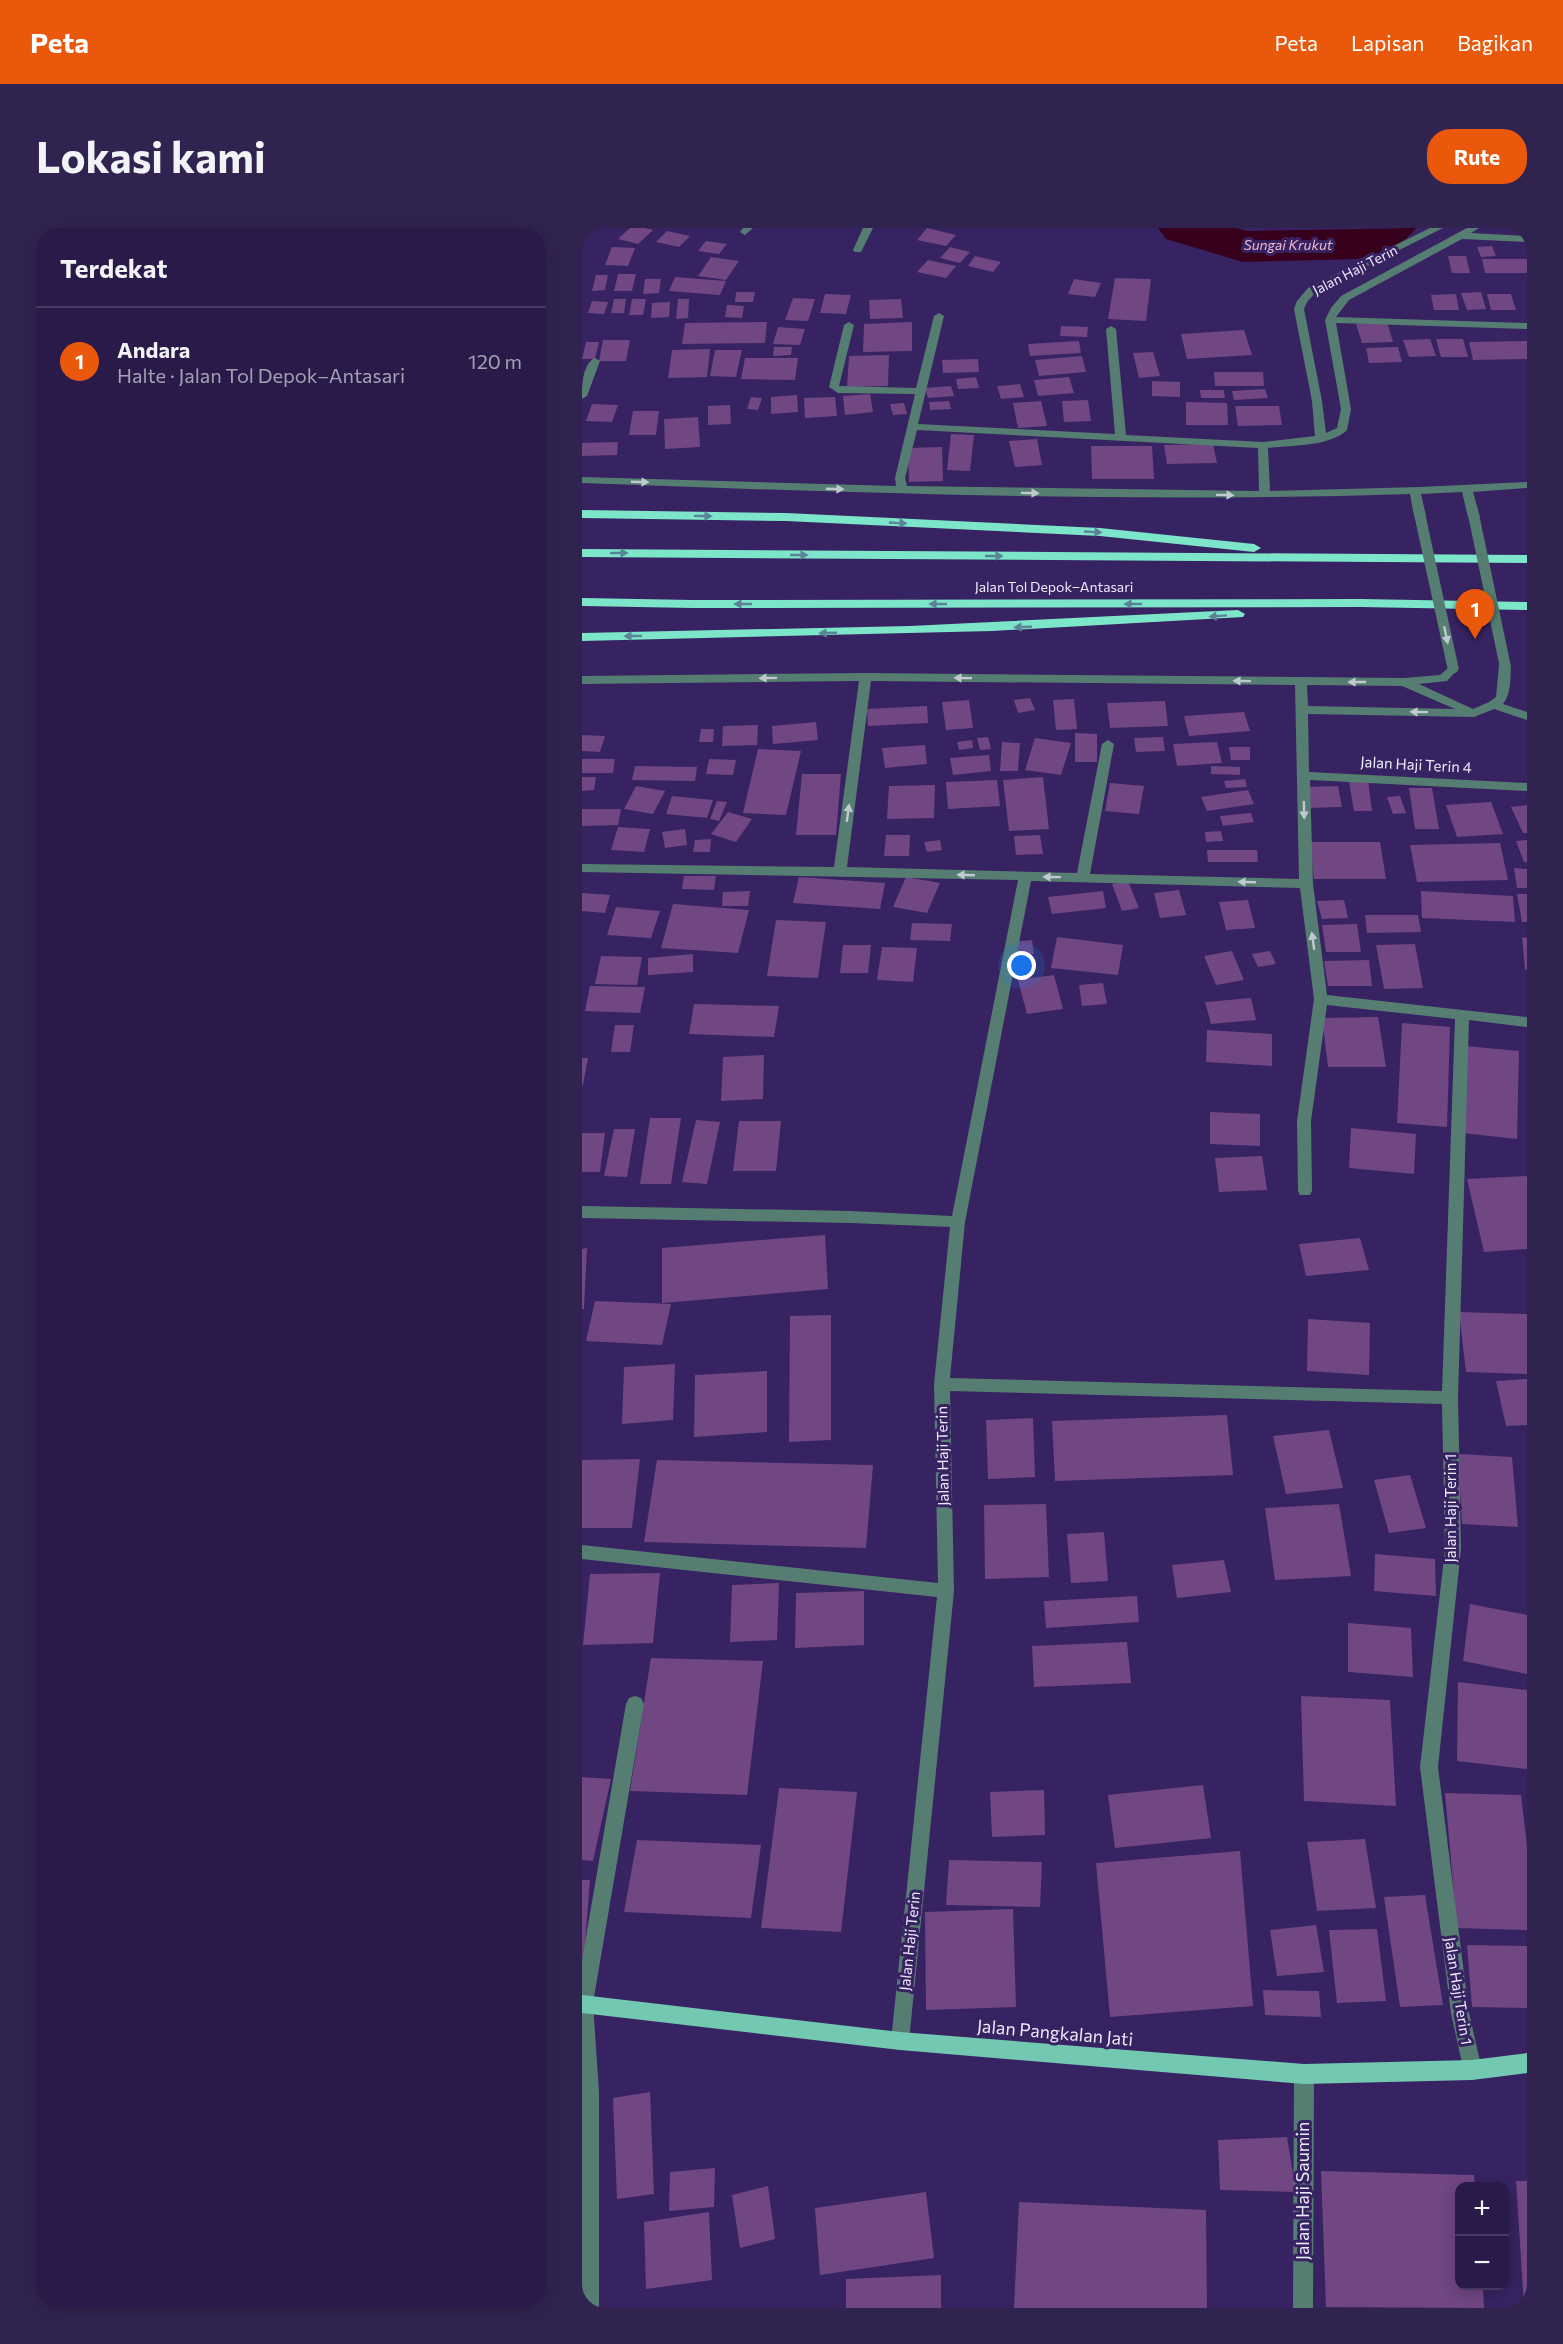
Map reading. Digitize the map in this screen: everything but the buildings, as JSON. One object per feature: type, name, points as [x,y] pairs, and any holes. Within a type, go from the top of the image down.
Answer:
[{"type":"highway","points":[[582,514],[786,517],[1100,532],[1360,559]]},
{"type":"highway","name":"Jalan Tol Depok–Antasari","points":[[582,553],[1527,559]]},
{"type":"highway","name":"Jalan Tol Depok–Antasari","points":[[582,602],[693,604],[1360,603],[1527,606]]},
{"type":"highway","points":[[582,637],[1089,625],[1341,607],[1360,603]]},
{"type":"main road","name":"Jalan Pangkalan Jati","points":[[583,2003],[900,2041],[1304,2074],[1472,2070],[1527,2063]]},
{"type":"street","points":[[858,250],[868,228]]},
{"type":"street","name":"Jalan Haji Terin","points":[[1321,436],[1317,401],[1299,309],[1302,301],[1312,290],[1438,228]]},
{"type":"street","points":[[913,427],[1263,444],[1321,436],[1342,430],[1346,409],[1330,320],[1336,308],[1345,298],[1474,228]]},
{"type":"street","points":[[1463,236],[1527,239]]},
{"type":"street","points":[[902,491],[900,478],[939,316]]},
{"type":"street","points":[[1330,320],[1527,326]]},
{"type":"street","points":[[849,325],[834,387],[838,390],[921,391]]},
{"type":"street","points":[[1111,328],[1121,436]]},
{"type":"street","points":[[582,396],[595,361]]},
{"type":"street","points":[[1263,444],[1265,495]]},
{"type":"street","points":[[582,480],[902,491],[1265,495],[1414,493],[1527,485]]},
{"type":"street","points":[[1303,710],[1474,713],[1496,705],[1503,698],[1504,666],[1467,489]]},
{"type":"street","points":[[582,680],[866,676],[1404,682],[1443,678],[1453,668],[1414,493]]},
{"type":"street","points":[[840,871],[866,676]]},
{"type":"street","points":[[1301,681],[1306,884],[1321,999],[1304,1121],[1305,1191]]},
{"type":"street","points":[[1404,682],[1474,713]]},
{"type":"street","points":[[1496,705],[1527,716]]},
{"type":"street","points":[[1083,877],[1108,744]]},
{"type":"street","name":"Jalan Haji Terin 4","points":[[1303,776],[1527,788]]},
{"type":"street","points":[[582,868],[840,871],[1306,884]]},
{"type":"street","name":"Jalan Haji Terin","points":[[900,2041],[946,1591],[942,1384],[958,1222],[1025,876]]},
{"type":"street","points":[[1321,999],[1527,1023]]},
{"type":"street","name":"Jalan Haji Terin 1","points":[[1462,1015],[1450,1398],[1453,1549],[1429,1767],[1460,2013],[1472,2070]]},
{"type":"street","points":[[582,1212],[839,1217],[958,1222]]},
{"type":"street","points":[[942,1384],[1450,1398]]},
{"type":"street","points":[[582,1552],[946,1591]]},
{"type":"street","points":[[589,2308],[589,2092],[583,2003],[635,1704]]},
{"type":"street","name":"Jalan Haji Saumin","points":[[1303,2308],[1304,2074]]},
{"type":"waterway","name":"Sungai Krukut","points":[[1184,228],[1243,247],[1358,244],[1390,228]]},
{"type":"place","name":"Andara","points":[[1475,639]]}]
